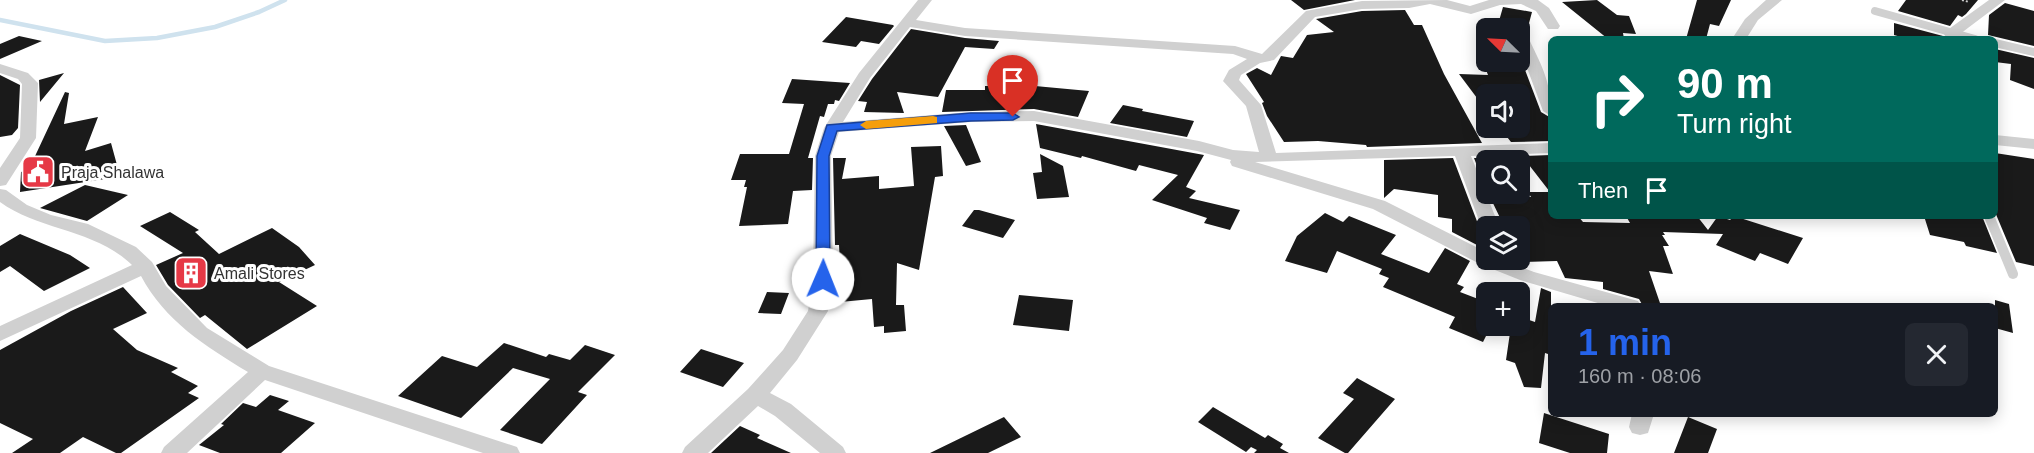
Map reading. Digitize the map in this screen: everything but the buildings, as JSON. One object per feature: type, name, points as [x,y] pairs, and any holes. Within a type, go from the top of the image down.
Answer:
[{"type":"street","points":[[693,453],[756,395],[790,355],[818,311],[823,279],[823,156],[832,128],[864,76],[909,23],[925,0]]},
{"type":"street","points":[[909,23],[965,32],[1235,50],[1263,59],[1269,57],[1311,14],[1362,5],[1409,4],[1430,0],[1471,10],[1499,1],[1521,0],[1536,3],[1546,9],[1553,26]]},
{"type":"street","points":[[1740,36],[1745,25],[1759,10],[1775,0]]},
{"type":"street","points":[[1951,34],[1998,0]]},
{"type":"street","points":[[1258,58],[1249,66],[1234,73],[1231,81],[1252,105],[1269,158]]},
{"type":"street","points":[[1530,59],[1548,104]]},
{"type":"street","points":[[0,68],[23,76],[30,83],[27,138],[0,181]]},
{"type":"street","points":[[832,128],[971,117],[1034,116],[1199,146],[1232,155],[1269,158],[1548,148]]},
{"type":"street","points":[[1998,140],[2034,144]]},
{"type":"street","points":[[1461,151],[1486,216]]},
{"type":"street","points":[[1232,155],[1239,164],[1379,205],[1476,253]]},
{"type":"street","points":[[0,194],[21,209],[45,219],[81,228],[129,251],[145,266],[158,290],[200,333],[262,371],[509,453]]},
{"type":"street","points":[[0,334],[145,266]]},
{"type":"street","points":[[1514,270],[1621,303]]},
{"type":"street","points":[[172,453],[262,371]]},
{"type":"street","points":[[756,395],[783,411],[835,453]]},
{"type":"lane","points":[[1875,11],[1961,36]]},
{"type":"lane","points":[[1998,45],[2034,52]]},
{"type":"lane","points":[[1990,219],[2013,274]]},
{"type":"waterway","points":[[0,20],[105,41],[157,38],[215,27],[259,12],[285,0]]},
{"type":"slow traffic","points":[[866,125],[933,120]]},
{"type":"place","name":"Praja Shalawa","points":[[38,172]]},
{"type":"place","name":"Amali Stores","points":[[191,273]]},
{"type":"route","points":[[823,279],[823,156],[832,128],[971,117],[1013,117]]}]
